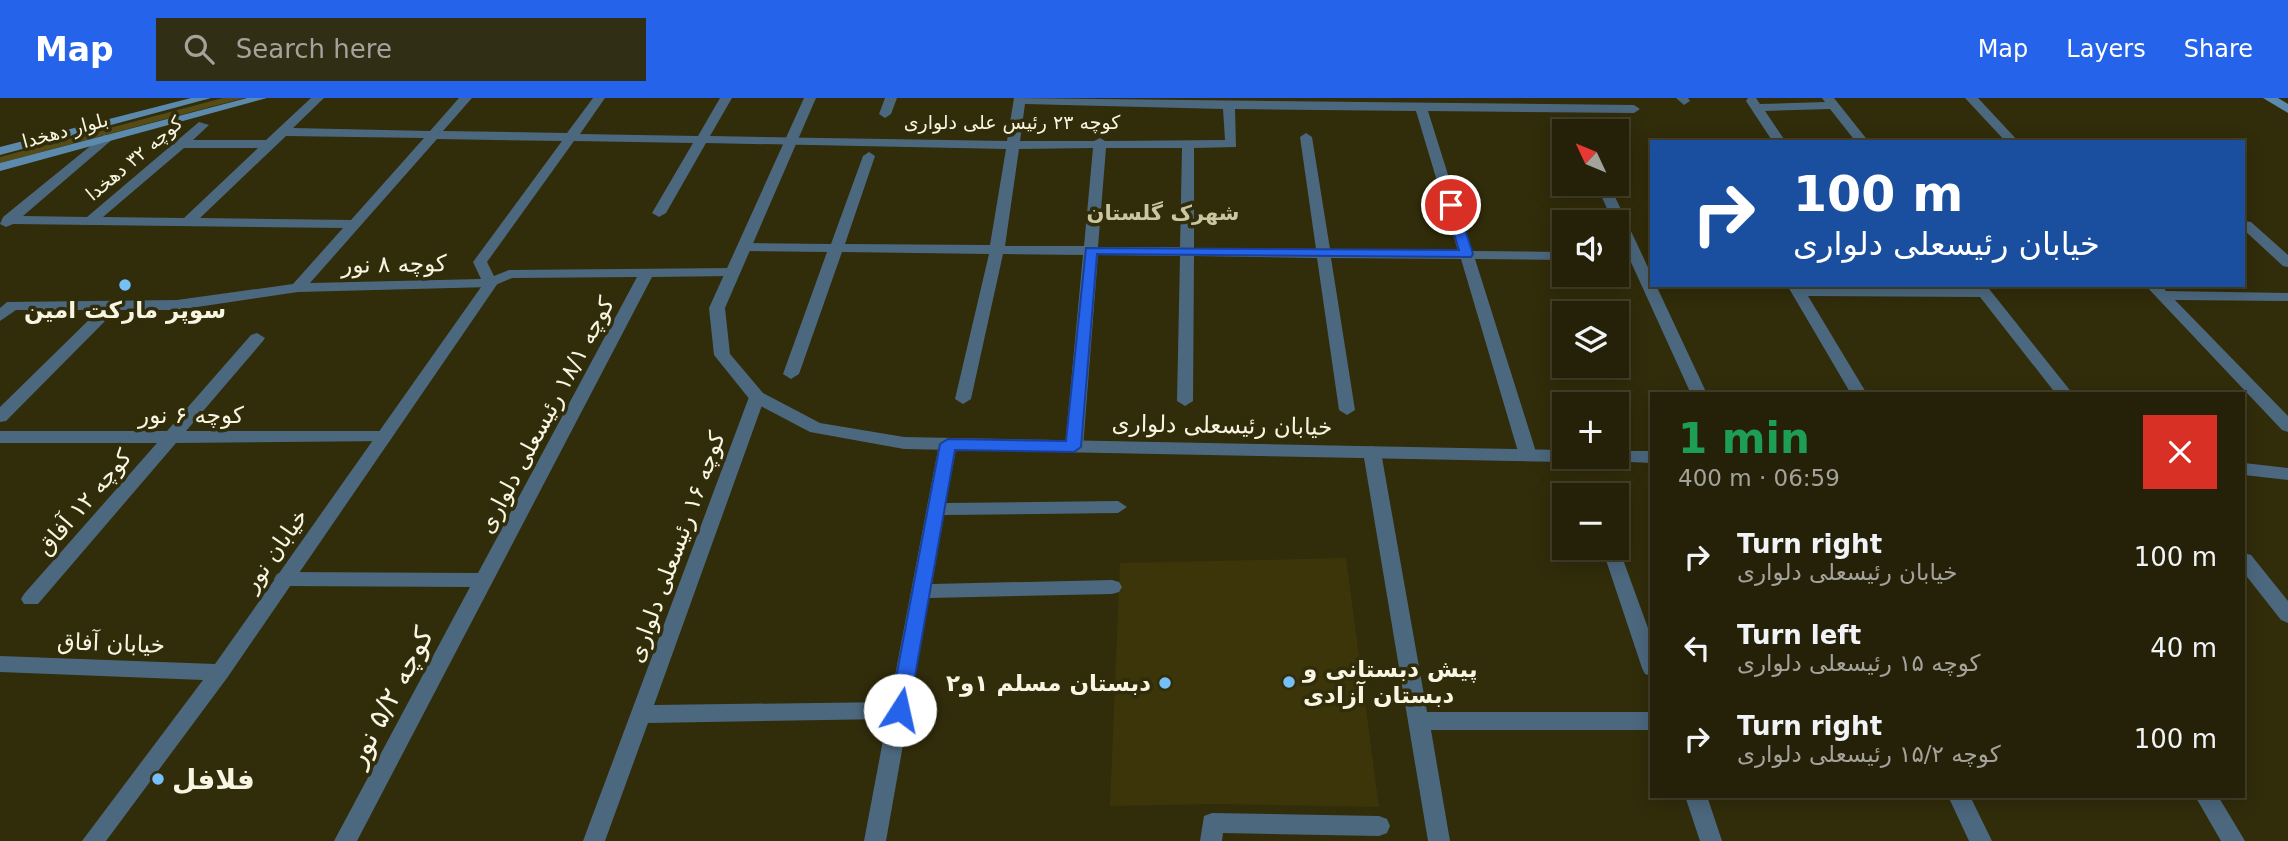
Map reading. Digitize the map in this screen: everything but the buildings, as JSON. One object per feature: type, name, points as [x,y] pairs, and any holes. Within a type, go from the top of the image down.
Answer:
[{"type":"main road","name":"بلوار دهخدا","points":[[0,151],[205,98]]},
{"type":"main road","name":"بلوار دهخدا","points":[[0,167],[261,98]]},
{"type":"main road","points":[[2269,98],[2288,109]]},
{"type":"street","points":[[186,224],[318,98]]},
{"type":"street","points":[[298,288],[466,98]]},
{"type":"street","points":[[491,283],[480,262],[599,98]]},
{"type":"street","points":[[659,213],[726,98]]},
{"type":"street","name":"خیابان رئیسعلی دلواری","points":[[810,98],[717,308],[722,355],[757,397],[816,428],[904,443],[1552,456]]},
{"type":"street","points":[[886,114],[891,98]]},
{"type":"street","points":[[1971,98],[2011,140]]},
{"type":"street","points":[[963,399],[997,250],[1019,99],[1187,101],[1229,105],[1304,102],[1421,107],[1545,103],[1634,109]]},
{"type":"street","points":[[1754,103],[1828,102],[1861,140]]},
{"type":"street","points":[[1754,103],[1779,140]]},
{"type":"street","name":"کوچه ۲۳ رئیس علی دلواری","points":[[282,132],[1012,145],[1100,142],[1232,144],[1229,105]]},
{"type":"street","points":[[1421,107],[1528,455]]},
{"type":"street","name":"کوچه ۳۲ دهخدا","points":[[90,220],[203,125]]},
{"type":"street","points":[[1306,137],[1347,410]]},
{"type":"street","points":[[4,224],[108,138]]},
{"type":"street","points":[[1074,447],[1100,142]]},
{"type":"street","points":[[1185,401],[1188,143]]},
{"type":"street","points":[[181,144],[271,144]]},
{"type":"street","points":[[791,374],[869,156]]},
{"type":"street","points":[[1608,196],[1698,392]]},
{"type":"street","points":[[4,224],[90,220],[186,224],[353,224]]},
{"type":"street","points":[[2246,225],[2288,263]]},
{"type":"street","points":[[744,247],[1552,256]]},
{"type":"street","points":[[1629,256],[1635,256]]},
{"type":"street","name":"کوچه ۱۸/۱ رئیسعلی دلواری","points":[[484,580],[647,272]]},
{"type":"street","name":"کوچه ۸ نور","points":[[0,316],[12,305],[177,305],[298,288],[491,283],[509,274],[733,272]]},
{"type":"street","name":"خیابان نور","points":[[93,841],[220,671],[491,283]]},
{"type":"street","points":[[1796,288],[1981,289],[2063,392]]},
{"type":"street","points":[[1796,288],[1858,392]]},
{"type":"street","points":[[2157,290],[2288,297]]},
{"type":"street","points":[[2157,290],[2288,426]]},
{"type":"street","points":[[0,417],[113,304]]},
{"type":"street","name":"کوچه ۱۲ آفاق","points":[[31,600],[257,338]]},
{"type":"street","name":"کوچه ۱۶ رئیسعلی دلواری","points":[[594,841],[757,397]]},
{"type":"street","name":"کوچه ۶ نور","points":[[0,437],[383,437]]},
{"type":"street","points":[[875,841],[948,444]]},
{"type":"street","points":[[1372,452],[1439,841]]},
{"type":"street","points":[[1629,457],[1650,457]]},
{"type":"street","points":[[2245,469],[2288,474]]},
{"type":"street","points":[[936,509],[1118,507]]},
{"type":"street","points":[[1615,560],[1650,662]]},
{"type":"street","points":[[2245,561],[2288,615]]},
{"type":"street","points":[[284,579],[484,580]]},
{"type":"street","name":"کوچه ۵/۲ نور","points":[[345,841],[484,580]]},
{"type":"street","points":[[921,591],[1112,587]]},
{"type":"street","name":"خیابان آفاق","points":[[0,664],[220,671]]},
{"type":"street","points":[[640,714],[900,710]]},
{"type":"street","points":[[1419,721],[1650,721]]},
{"type":"street","points":[[1697,798],[1712,841]]},
{"type":"street","points":[[1960,798],[1981,841]]},
{"type":"street","points":[[2207,798],[2234,841]]},
{"type":"street","points":[[1211,841],[1212,823],[1379,826]]},
{"type":"shaded area","points":[[223,98],[244,98],[0,163],[0,157]]},
{"type":"shaded area","points":[[1346,558],[1379,807],[1214,804],[1110,806],[1120,563]]},
{"type":"place","name":"سوپر مارکت امین","points":[[125,285]]},
{"type":"place","name":"پیش دبستانی و دبستان آزادی","points":[[1289,682]]},
{"type":"place","name":"دبستان مسلم ۱و۲","points":[[1165,683]]},
{"type":"place","name":"فلافل","points":[[158,779]]},
{"type":"district","name":"شهرک گلستان","points":[[1163,213]]},
{"type":"route","points":[[900,710],[948,444],[1074,447],[1090,250],[1466,254],[1451,205]]}]
